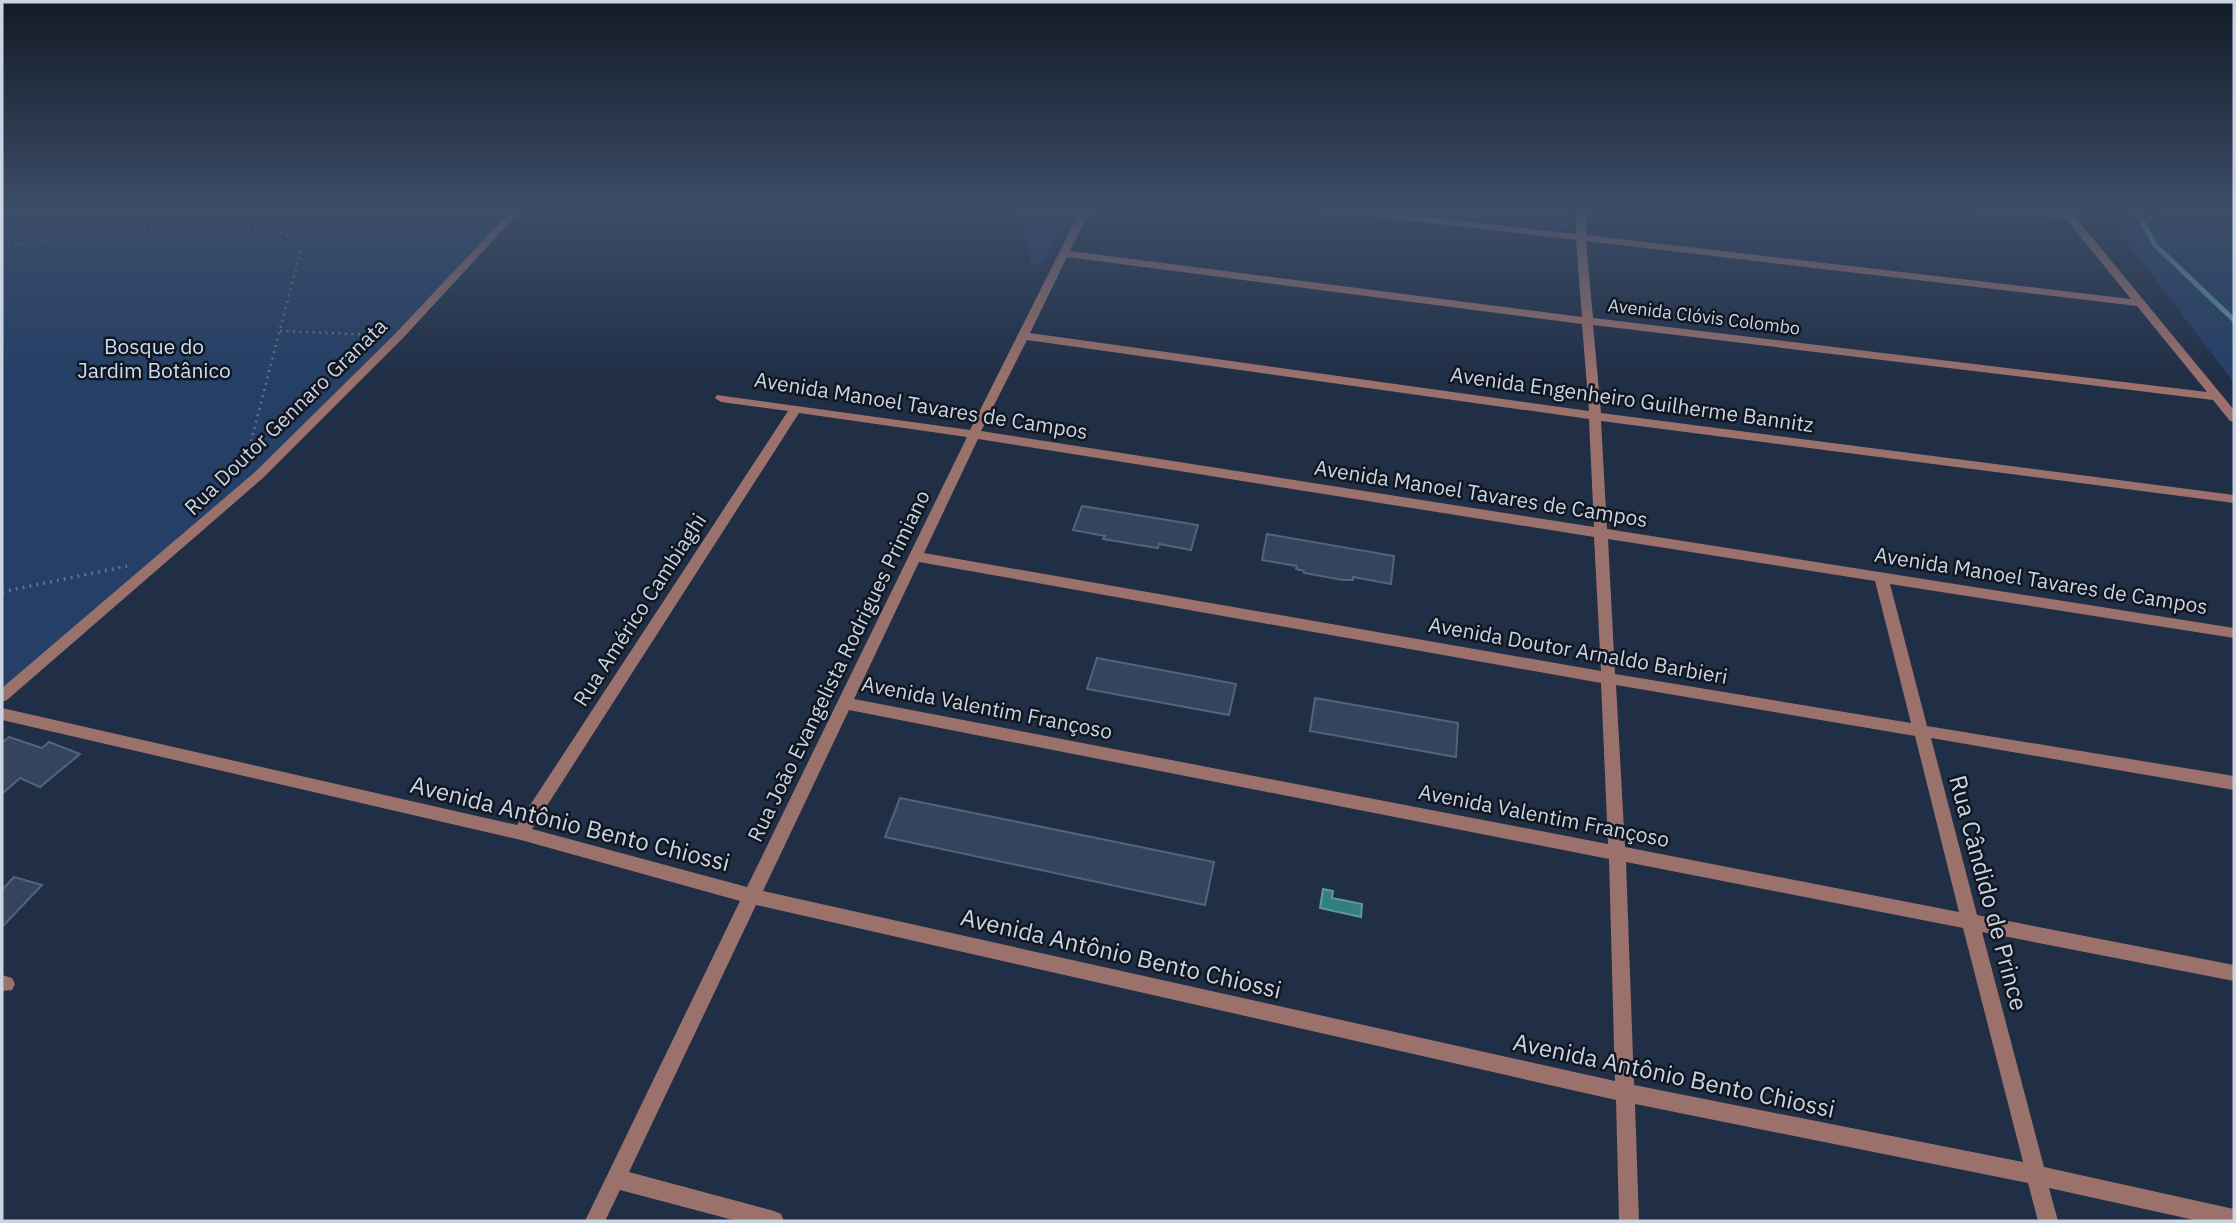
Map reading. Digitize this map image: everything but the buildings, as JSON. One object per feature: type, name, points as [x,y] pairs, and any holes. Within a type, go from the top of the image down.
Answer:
[{"type":"street","name":"Rua Doutor Gennaro Granata","points":[[2,696],[259,475],[399,336],[466,264]]},
{"type":"street","name":"Rua João Evangelista Rodrigues Primiano","points":[[596,1221],[1058,264]]},
{"type":"street","name":"Avenida Clóvis Colombo","points":[[1148,264],[1588,321],[2217,397]]},
{"type":"street","points":[[1583,264],[1595,416],[1616,854],[1629,1221]]},
{"type":"street","points":[[1800,264],[2139,303]]},
{"type":"street","points":[[2108,264],[2234,418]]},
{"type":"street","name":"Avenida Engenheiro Guilherme Bannitz","points":[[1024,335],[1595,416],[2234,499]]},
{"type":"street","name":"Avenida Manoel Tavares de Campos","points":[[721,398],[974,434],[1600,535],[2234,633]]},
{"type":"street","name":"Rua Américo Cambiaghi","points":[[521,833],[795,409]]},
{"type":"street","name":"Avenida Doutor Arnaldo Barbieri","points":[[915,556],[1606,678],[2234,783]]},
{"type":"street","name":"Rua Cândido de Prince","points":[[1881,577],[2048,1221]]},
{"type":"street","name":"Avenida Valentim Françoso","points":[[845,703],[2234,972]]},
{"type":"street","name":"Avenida Antônio Bento Chiossi","points":[[2,714],[521,833],[751,896],[1623,1092],[2036,1175],[2234,1219]]},
{"type":"street","points":[[616,1179],[774,1221]]},
{"type":"path","points":[[231,478],[249,449],[297,264]]},
{"type":"path","points":[[280,331],[399,336]]},
{"type":"path","points":[[2,592],[127,566],[117,575]]},
{"type":"green space","name":"Bosque do Jardim Botânico","points":[[2,264],[460,264],[382,352],[277,455],[2,689]]},
{"type":"green space","points":[[2144,264],[2234,264],[2234,383]]},
{"type":"shaded area","points":[[1323,889],[1333,891],[1332,898],[1362,904],[1361,917],[1320,908]]},
{"type":"waterway","points":[[2175,264],[2234,320]]}]
